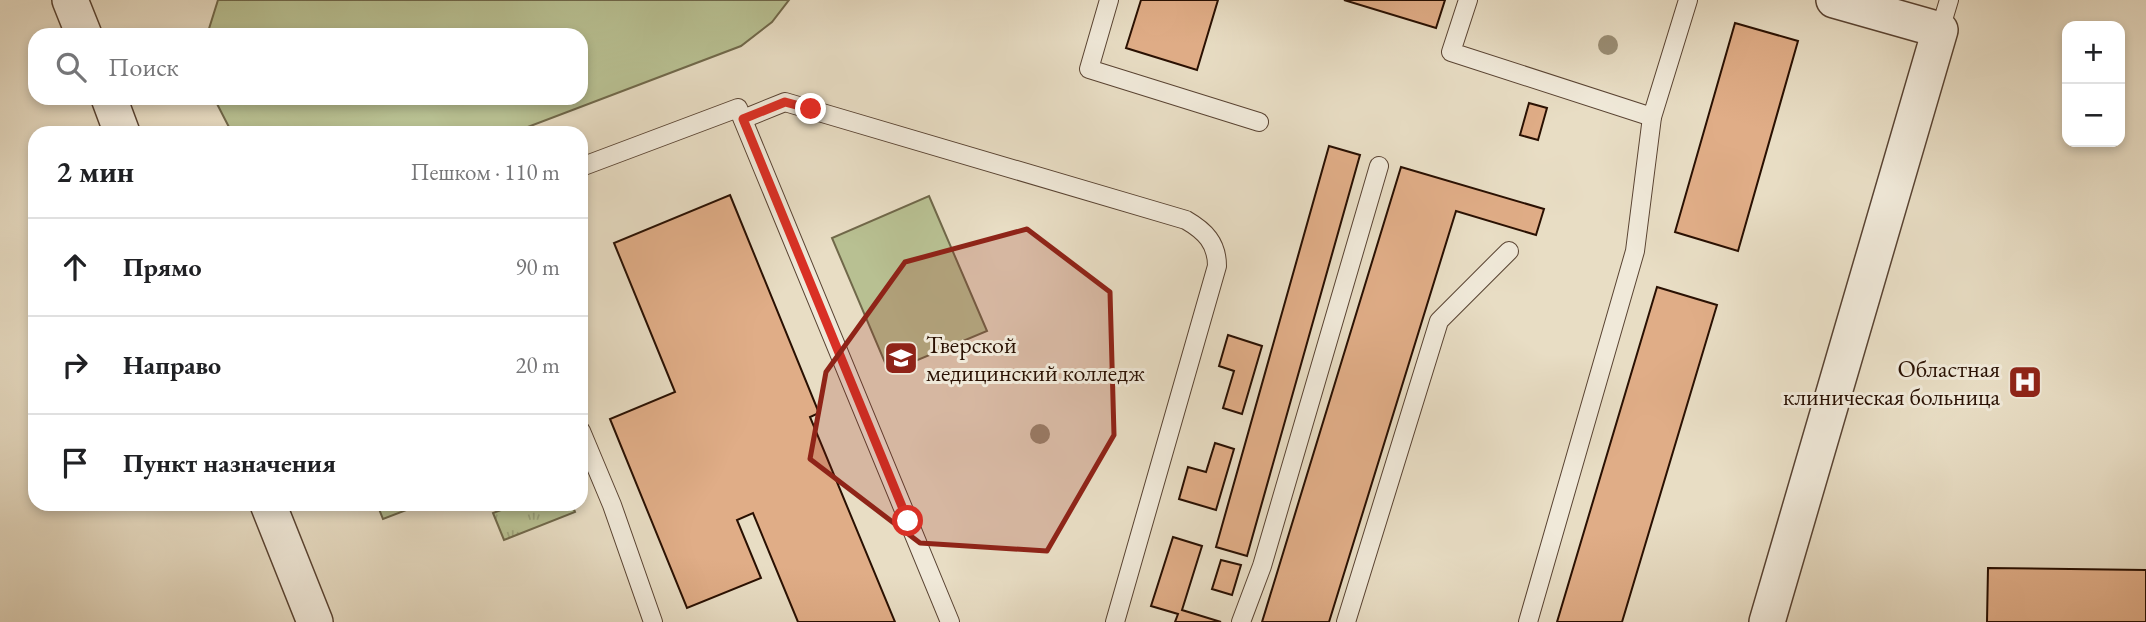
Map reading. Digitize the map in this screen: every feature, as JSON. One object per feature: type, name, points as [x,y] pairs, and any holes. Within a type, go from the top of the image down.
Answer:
[{"type":"street","points":[[70,0],[81,28]]},
{"type":"street","points":[[1767,622],[1945,15],[1834,0]]},
{"type":"street","points":[[112,105],[119,126]]},
{"type":"street","points":[[271,511],[314,622]]},
{"type":"lane","points":[[1109,0],[1089,69],[1259,122]]},
{"type":"lane","points":[[1468,0],[1451,52],[1652,117]]},
{"type":"lane","points":[[1528,622],[1635,251],[1652,117],[1688,0]]},
{"type":"lane","points":[[743,119],[785,102],[1186,220],[1210,238],[1217,253],[1217,265],[1115,622]]},
{"type":"lane","points":[[588,164],[738,108],[950,622]]},
{"type":"lane","points":[[1241,622],[1262,566],[1379,166]]},
{"type":"lane","points":[[1346,622],[1439,320],[1509,251]]},
{"type":"lane","points":[[588,448],[612,505],[653,622]]},
{"type":"highlighted area","points":[[1027,229],[1110,292],[1114,435],[1047,551],[920,543],[810,459],[826,372],[905,262]]},
{"type":"green space","points":[[218,0],[789,0],[772,22],[741,46],[588,104],[588,28],[209,28]]},
{"type":"green space","points":[[218,105],[586,105],[530,126],[228,126]]},
{"type":"green space","points":[[929,196],[987,331],[889,372],[832,238]]},
{"type":"green space","points":[[380,511],[404,511],[383,519]]},
{"type":"green space","points":[[498,511],[575,512],[504,540],[493,513]]},
{"type":"building","points":[[1141,0],[1218,0],[1197,70],[1126,48]]},
{"type":"building","points":[[1344,0],[1445,0],[1436,28]]},
{"type":"building","points":[[1735,23],[1798,41],[1738,251],[1675,232]]},
{"type":"building","points":[[1529,103],[1547,108],[1538,140],[1520,135]]},
{"type":"building","points":[[1329,146],[1360,155],[1247,556],[1216,547]]},
{"type":"building","points":[[1401,167],[1544,209],[1536,235],[1456,211],[1329,622],[1262,622]]},
{"type":"building","points":[[730,195],[819,413],[810,417],[895,622],[798,622],[753,513],[737,520],[761,578],[687,608],[610,419],[675,392],[614,243]]},
{"type":"building","points":[[1657,287],[1717,305],[1622,622],[1557,622]]},
{"type":"building","points":[[1228,335],[1262,346],[1242,414],[1223,408],[1234,371],[1219,366]]},
{"type":"building","points":[[1215,443],[1234,449],[1216,510],[1179,499],[1188,467],[1206,472]]},
{"type":"building","points":[[1173,537],[1202,546],[1182,610],[1221,622],[1175,622],[1178,614],[1151,606]]},
{"type":"building","points":[[1221,560],[1241,565],[1232,595],[1212,589]]},
{"type":"building","points":[[1988,568],[2146,570],[2146,622],[1987,622]]},
{"type":"place","name":"Тверской медицинский колледж","points":[[901,358]]},
{"type":"place","name":"Областная клиническая больница","points":[[2025,382]]},
{"type":"route","points":[[811,109],[785,102],[743,119],[908,521]]}]
